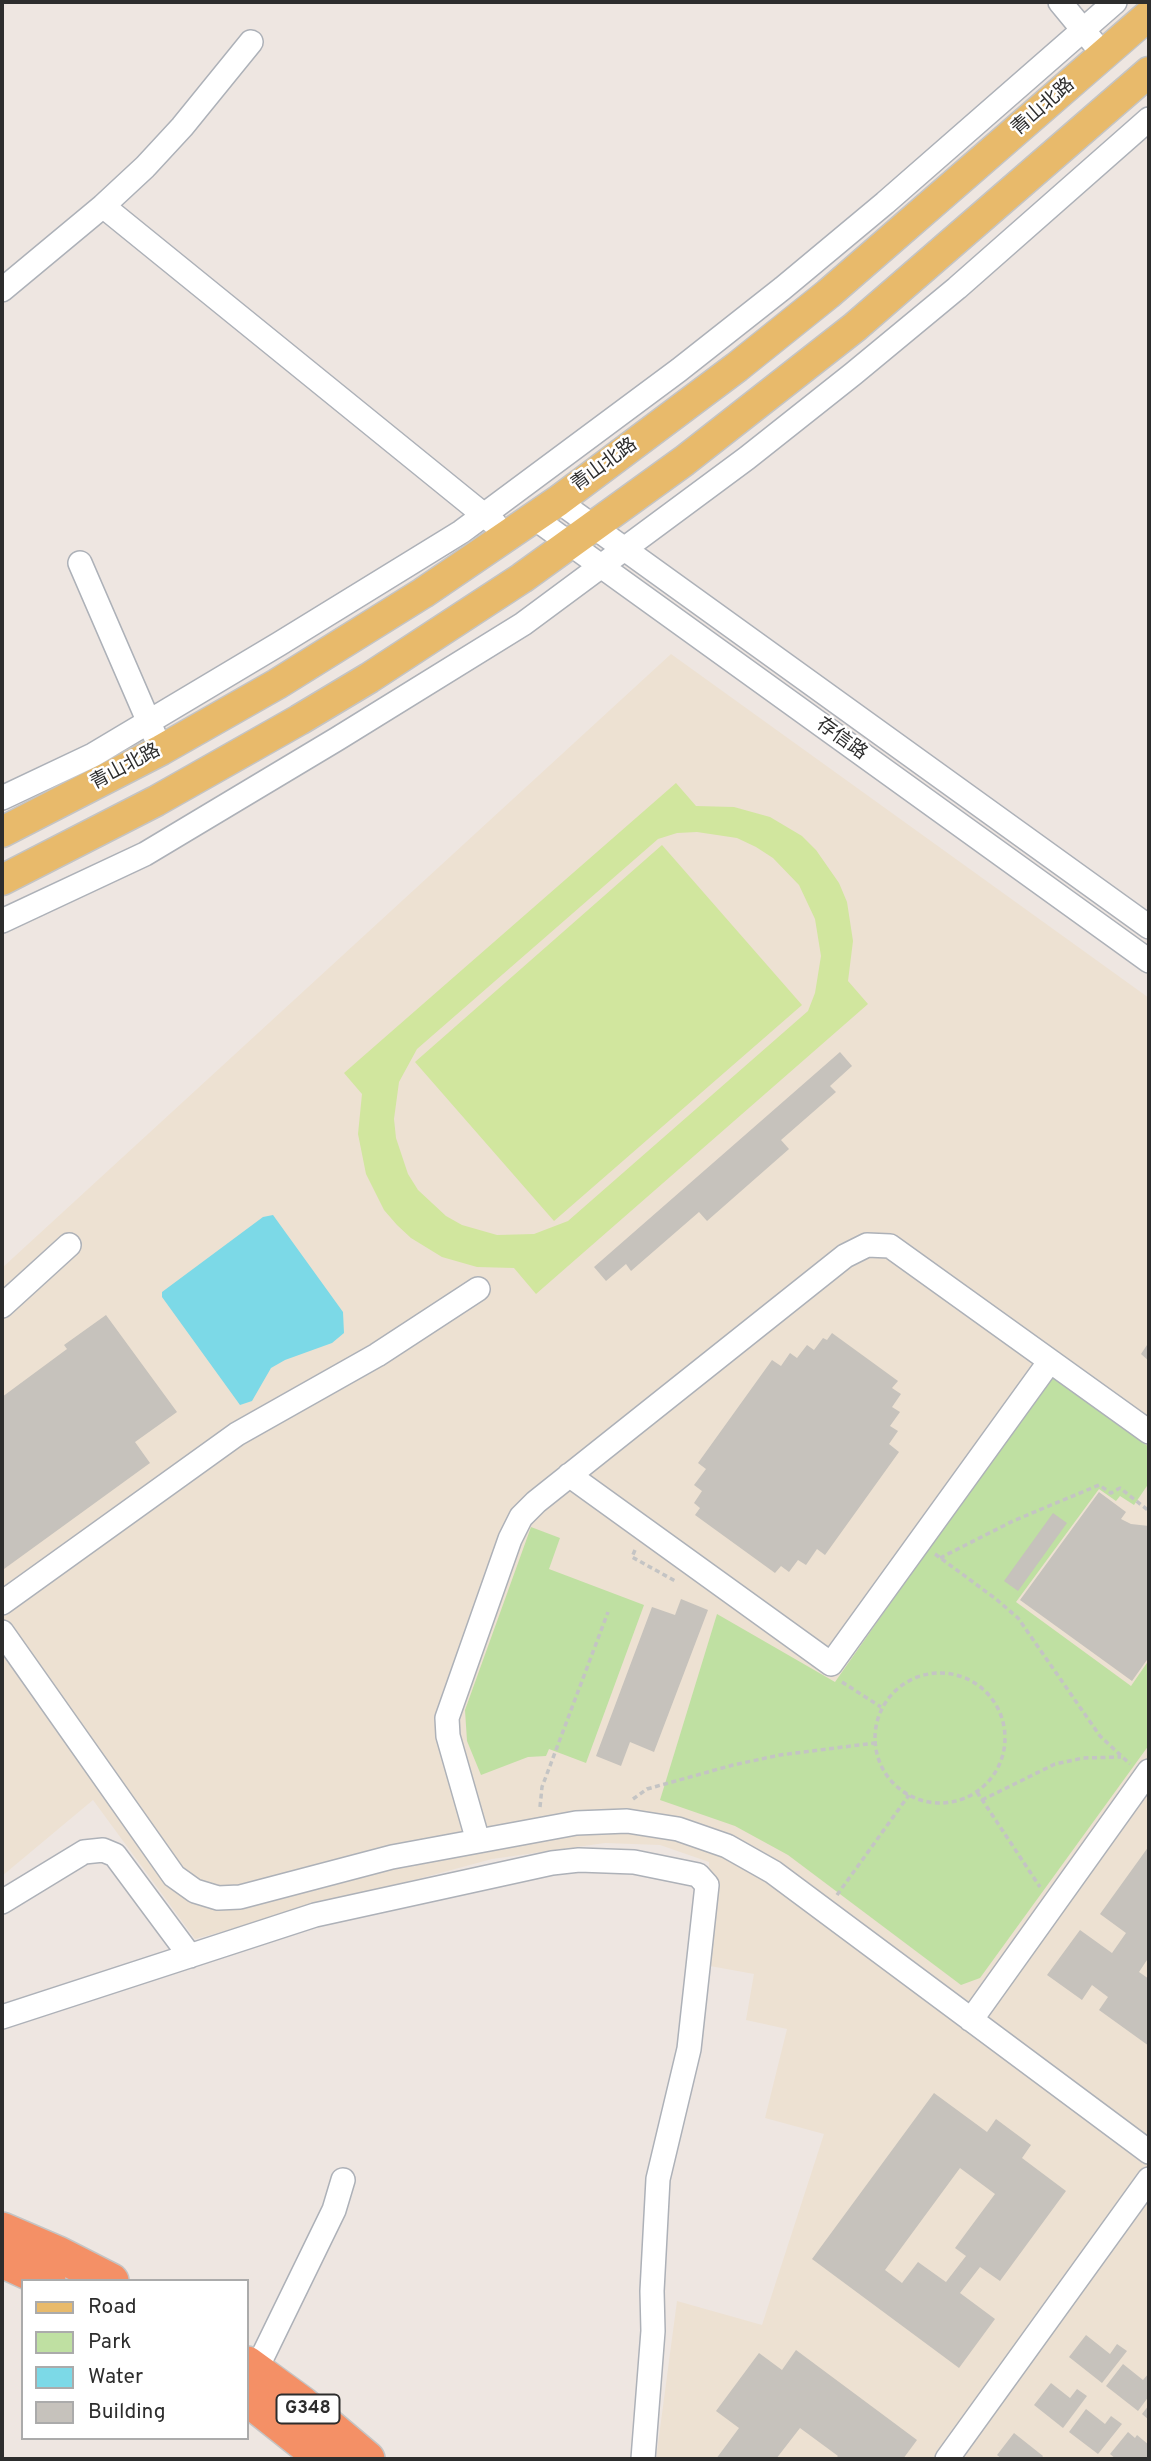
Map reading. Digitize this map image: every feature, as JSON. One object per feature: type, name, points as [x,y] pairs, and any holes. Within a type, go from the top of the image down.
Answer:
[{"type":"highway","points":[[2,2230],[107,2279]]},
{"type":"highway","points":[[2,2260],[44,2279]]},
{"type":"highway","name":"G348","points":[[250,2377],[324,2459]]},
{"type":"highway","name":"G348","points":[[250,2377],[302,2404],[367,2459]]},
{"type":"main road","name":"青山北路","points":[[2,832],[161,750],[346,642],[558,500],[708,389],[828,294],[1149,15]]},
{"type":"main road","points":[[2,880],[156,801],[299,720],[446,628],[570,544],[764,400],[1145,84]]},
{"type":"street","points":[[1060,2],[1104,55]]},
{"type":"street","points":[[2,798],[93,755],[370,588],[484,515],[647,395],[783,288],[885,203],[1115,2]]},
{"type":"street","points":[[2,290],[103,206],[182,127],[251,42]]},
{"type":"street","points":[[2,921],[145,853],[232,803],[523,624],[758,450],[853,374],[957,288],[1149,119]]},
{"type":"street","points":[[103,206],[508,535]]},
{"type":"street","name":"存信路","points":[[558,500],[1149,927]]},
{"type":"street","name":"存信路","points":[[533,517],[1149,961]]},
{"type":"street","points":[[80,563],[161,750]]},
{"type":"street","points":[[2,1306],[69,1245]]},
{"type":"street","points":[[478,1841],[446,1730],[447,1718],[515,1527],[521,1517],[569,1475],[845,1256],[867,1245],[890,1246],[1149,1432]]},
{"type":"street","points":[[2,1603],[237,1434],[377,1355],[478,1289]]},
{"type":"street","points":[[569,1475],[831,1664],[1051,1361]]},
{"type":"street","points":[[2,1632],[174,1876],[195,1891],[218,1898],[240,1897],[392,1857],[601,1821],[653,1824],[703,1836],[751,1858],[1149,2152]]},
{"type":"street","points":[[971,2020],[1147,1774]]},
{"type":"street","points":[[2,1902],[84,1852],[103,1850],[115,1855],[190,1956]]},
{"type":"street","points":[[2,2017],[314,1915],[552,1863],[579,1860],[634,1862],[698,1875],[707,1885],[688,2049],[658,2179],[652,2291],[653,2330],[643,2459]]},
{"type":"street","points":[[947,2459],[1149,2179]]},
{"type":"street","points":[[250,2377],[334,2210],[343,2180]]},
{"type":"path","points":[[940,1558],[1013,1521],[1099,1485],[1111,1493],[1120,1488],[1149,1510]]},
{"type":"path","points":[[920,1543],[1018,1618],[1093,1727],[1122,1757],[1147,1774]]},
{"type":"path","points":[[538,1830],[542,1787],[608,1612]]},
{"type":"path","points":[[933,1672],[955,1674],[969,1679],[986,1692],[999,1710],[1005,1739],[998,1767],[990,1779],[977,1791],[953,1802],[938,1803],[909,1795],[886,1775],[874,1743],[876,1720],[881,1707],[900,1685],[912,1678],[933,1672]]},
{"type":"path","points":[[601,1821],[647,1789],[689,1776],[780,1755],[874,1743]]},
{"type":"path","points":[[982,1800],[1055,1763],[1083,1758],[1122,1757]]},
{"type":"path","points":[[977,1791],[1053,1906]]},
{"type":"path","points":[[825,1911],[909,1795]]},
{"type":"shaded area","points":[[671,654],[1149,998],[1149,2459],[656,2459],[677,2301],[762,2325],[824,2134],[765,2118],[787,2029],[746,2020],[754,1974],[710,1966],[709,1862],[660,1845],[605,1843],[492,1859],[195,1939],[93,1800],[2,1876],[2,1268]]},
{"type":"green space","points":[[676,783],[696,806],[734,807],[770,817],[802,836],[816,850],[839,883],[847,902],[853,941],[848,981],[868,1004],[536,1294],[514,1268],[477,1267],[442,1257],[411,1238],[397,1225],[384,1210],[366,1174],[358,1134],[362,1094],[344,1073]],"holes":[[[697,832],[737,838],[773,858],[799,885],[815,919],[821,956],[815,993],[808,1011],[568,1221],[534,1234],[497,1235],[462,1225],[446,1216],[418,1190],[408,1174],[396,1138],[394,1119],[399,1082],[417,1049],[658,839],[677,833]]]},
{"type":"green space","points":[[662,845],[802,1005],[554,1221],[415,1062]]},
{"type":"green space","points":[[1050,1376],[1149,1447],[1149,1483],[1134,1505],[1120,1496],[1116,1501],[1099,1489],[1016,1602],[1131,1686],[1149,1660],[1149,1745],[980,1978],[961,1985],[788,1855],[735,1826],[660,1800],[717,1614],[835,1682]]},
{"type":"green space","points":[[531,1527],[560,1538],[549,1569],[644,1605],[586,1763],[549,1749],[546,1756],[528,1757],[481,1775],[467,1741],[465,1710]]},
{"type":"water","points":[[273,1215],[343,1312],[344,1333],[332,1343],[271,1368],[252,1401],[240,1405],[162,1297],[162,1292],[263,1217]]},
{"type":"building","points":[[840,1052],[852,1066],[830,1086],[836,1092],[781,1140],[789,1149],[707,1221],[699,1212],[631,1271],[626,1264],[606,1281],[594,1267]]},
{"type":"building","points":[[106,1315],[177,1412],[135,1442],[150,1463],[4,1569],[2,1397],[67,1349],[64,1345]]},
{"type":"building","points":[[832,1333],[898,1381],[892,1388],[901,1394],[892,1407],[900,1412],[890,1426],[898,1431],[889,1444],[899,1452],[825,1555],[817,1549],[806,1565],[798,1560],[789,1572],[781,1566],[775,1573],[695,1515],[700,1508],[694,1503],[702,1491],[694,1485],[706,1469],[698,1463],[772,1360],[781,1366],[790,1353],[797,1358],[807,1345],[814,1350],[823,1338],[827,1340]]},
{"type":"building","points":[[1149,1342],[1149,1361],[1141,1354]]},
{"type":"building","points":[[1099,1492],[1126,1512],[1121,1519],[1131,1524],[1149,1526],[1149,1657],[1132,1681],[1020,1600]]},
{"type":"building","points":[[1053,1513],[1067,1523],[1018,1591],[1004,1581]]},
{"type":"building","points":[[681,1599],[708,1610],[654,1752],[630,1742],[621,1766],[596,1756],[652,1607],[675,1615]]},
{"type":"building","points":[[1149,1846],[1149,1957],[1139,1972],[1149,1979],[1149,2046],[1099,2010],[1108,1997],[1092,1985],[1082,2000],[1047,1975],[1080,1930],[1112,1953],[1126,1933],[1100,1914]]},
{"type":"building","points":[[934,2093],[987,2132],[996,2119],[1031,2145],[1022,2158],[1066,2191],[1000,2281],[980,2267],[960,2293],[995,2319],[959,2368],[812,2259]],"holes":[[[960,2168],[995,2194],[955,2248],[966,2256],[946,2282],[918,2262],[902,2283],[885,2270]]]},
{"type":"building","points":[[1086,2335],[1110,2354],[1117,2344],[1127,2351],[1102,2383],[1069,2357]]},
{"type":"building","points":[[796,2350],[917,2440],[903,2459],[835,2459],[838,2456],[800,2428],[776,2459],[716,2459],[739,2428],[716,2411],[759,2353],[782,2370]]},
{"type":"building","points":[[1123,2364],[1143,2380],[1149,2373],[1149,2396],[1138,2411],[1106,2386]]},
{"type":"building","points":[[1051,2383],[1070,2398],[1077,2389],[1087,2396],[1063,2428],[1034,2405]]},
{"type":"building","points":[[1149,2405],[1149,2420],[1142,2414]]},
{"type":"building","points":[[1086,2409],[1105,2424],[1111,2416],[1122,2424],[1098,2454],[1069,2432]]},
{"type":"building","points":[[1128,2432],[1135,2438],[1137,2435],[1149,2445],[1149,2459],[1116,2459],[1110,2454]]},
{"type":"building","points":[[1014,2433],[1043,2456],[1041,2459],[1002,2459],[997,2455]]}]
